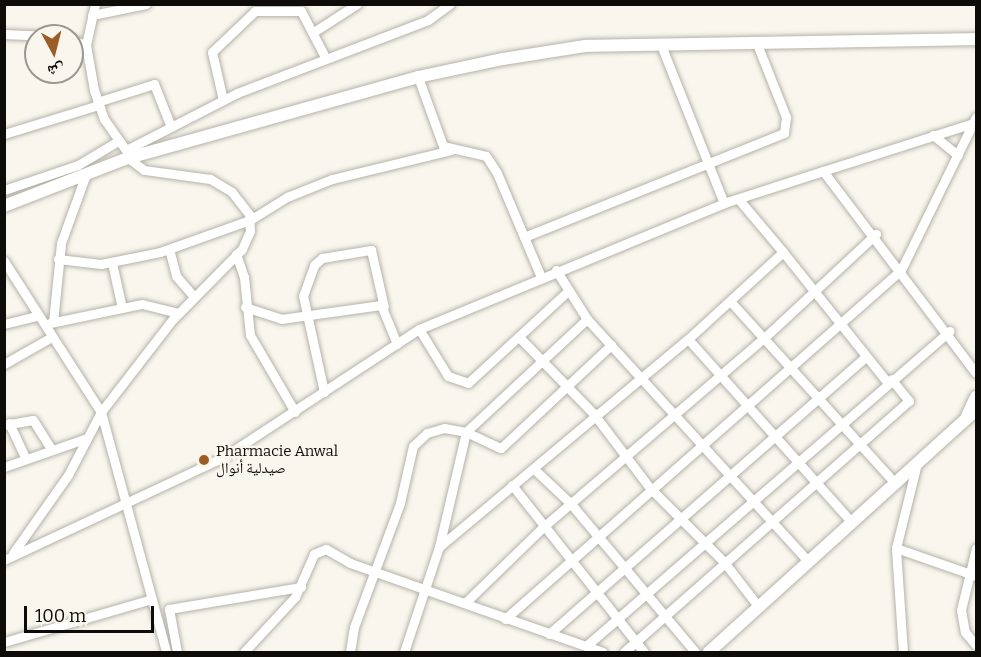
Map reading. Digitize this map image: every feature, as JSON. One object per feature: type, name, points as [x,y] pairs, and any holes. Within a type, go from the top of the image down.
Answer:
[{"type":"street","points":[[9,557],[87,438],[101,412],[179,312],[246,242],[250,220],[239,199],[221,184],[144,170],[128,155],[97,103],[86,45],[95,4]]},
{"type":"street","points":[[92,15],[146,4]]},
{"type":"street","points":[[315,31],[357,4]]},
{"type":"street","points":[[4,206],[128,155],[171,127],[224,100],[325,57],[429,20],[450,4]]},
{"type":"street","points":[[224,100],[212,68],[213,50],[237,30],[243,17],[259,7],[297,9],[315,31],[325,57]]},
{"type":"street","points":[[4,34],[24,35]]},
{"type":"street","points":[[128,155],[418,77],[585,46],[976,39]]},
{"type":"street","points":[[524,237],[709,164],[786,130],[757,44]]},
{"type":"street","points":[[661,45],[724,203]]},
{"type":"street","points":[[418,77],[436,135],[451,150]]},
{"type":"street","points":[[4,134],[154,84],[171,127]]},
{"type":"street","points":[[9,557],[127,507],[222,458],[419,329],[556,270],[724,203],[740,201],[975,120]]},
{"type":"street","points":[[505,619],[650,489],[702,446],[746,404],[902,270],[975,120]]},
{"type":"street","points":[[933,135],[958,155]]},
{"type":"street","points":[[4,190],[78,165],[118,141]]},
{"type":"street","points":[[58,259],[112,263],[169,249],[250,220],[324,182],[451,150],[486,156],[541,277]]},
{"type":"street","points":[[823,171],[876,234],[973,360],[976,373]]},
{"type":"street","points":[[53,322],[58,259],[86,174]]},
{"type":"street","points":[[624,652],[724,562],[861,445],[910,399],[864,358],[818,289],[740,201]]},
{"type":"street","points":[[466,602],[542,528],[765,338],[876,234]]},
{"type":"street","points":[[169,249],[176,276],[194,297]]},
{"type":"street","points":[[324,392],[303,290],[314,265],[366,250],[373,252],[384,306],[397,344]]},
{"type":"street","points":[[438,547],[512,485],[535,470],[593,413],[688,339],[783,252]]},
{"type":"street","points":[[236,254],[244,277],[245,307],[253,343],[295,411]]},
{"type":"street","points":[[4,261],[42,326],[101,412],[166,652]]},
{"type":"street","points":[[112,263],[122,308]]},
{"type":"street","points":[[556,270],[567,292],[587,319],[730,477],[773,520],[808,561]]},
{"type":"street","points":[[419,329],[444,371],[463,384],[519,337],[567,292]]},
{"type":"street","points":[[730,301],[894,482]]},
{"type":"street","points":[[42,326],[122,308],[149,305],[179,312]]},
{"type":"street","points":[[245,307],[281,319],[307,313],[384,306]]},
{"type":"street","points":[[4,324],[37,316]]},
{"type":"street","points":[[404,652],[423,586],[438,547],[466,432],[540,358],[587,319]]},
{"type":"street","points":[[586,646],[751,498],[950,331]]},
{"type":"street","points":[[519,337],[593,413],[650,489],[724,562],[758,606]]},
{"type":"street","points":[[4,364],[50,338]]},
{"type":"street","points":[[688,339],[851,521]]},
{"type":"street","points":[[350,652],[375,570],[400,503],[413,446],[434,429],[466,432],[501,448],[611,345]]},
{"type":"street","points":[[549,634],[864,358]]},
{"type":"street","points":[[709,652],[972,413],[976,397]]},
{"type":"street","points":[[25,457],[7,424],[33,420],[50,447]]},
{"type":"street","points":[[4,467],[50,447],[87,438]]},
{"type":"street","points":[[903,652],[896,548],[918,460]]},
{"type":"street","points":[[535,470],[571,504],[695,652]]},
{"type":"street","points":[[512,485],[567,562],[618,617],[644,652]]},
{"type":"street","points":[[896,548],[972,575]]},
{"type":"street","points":[[976,548],[972,575],[961,616],[976,645]]},
{"type":"street","points":[[244,652],[301,587],[311,558],[321,549],[466,602],[505,619],[603,652]]},
{"type":"street","points":[[177,652],[169,609],[301,587]]},
{"type":"street","points":[[4,642],[152,599]]},
{"type":"place","name":"Pharmacie Anwal صيدلية أنوال","points":[[204,460]]}]
